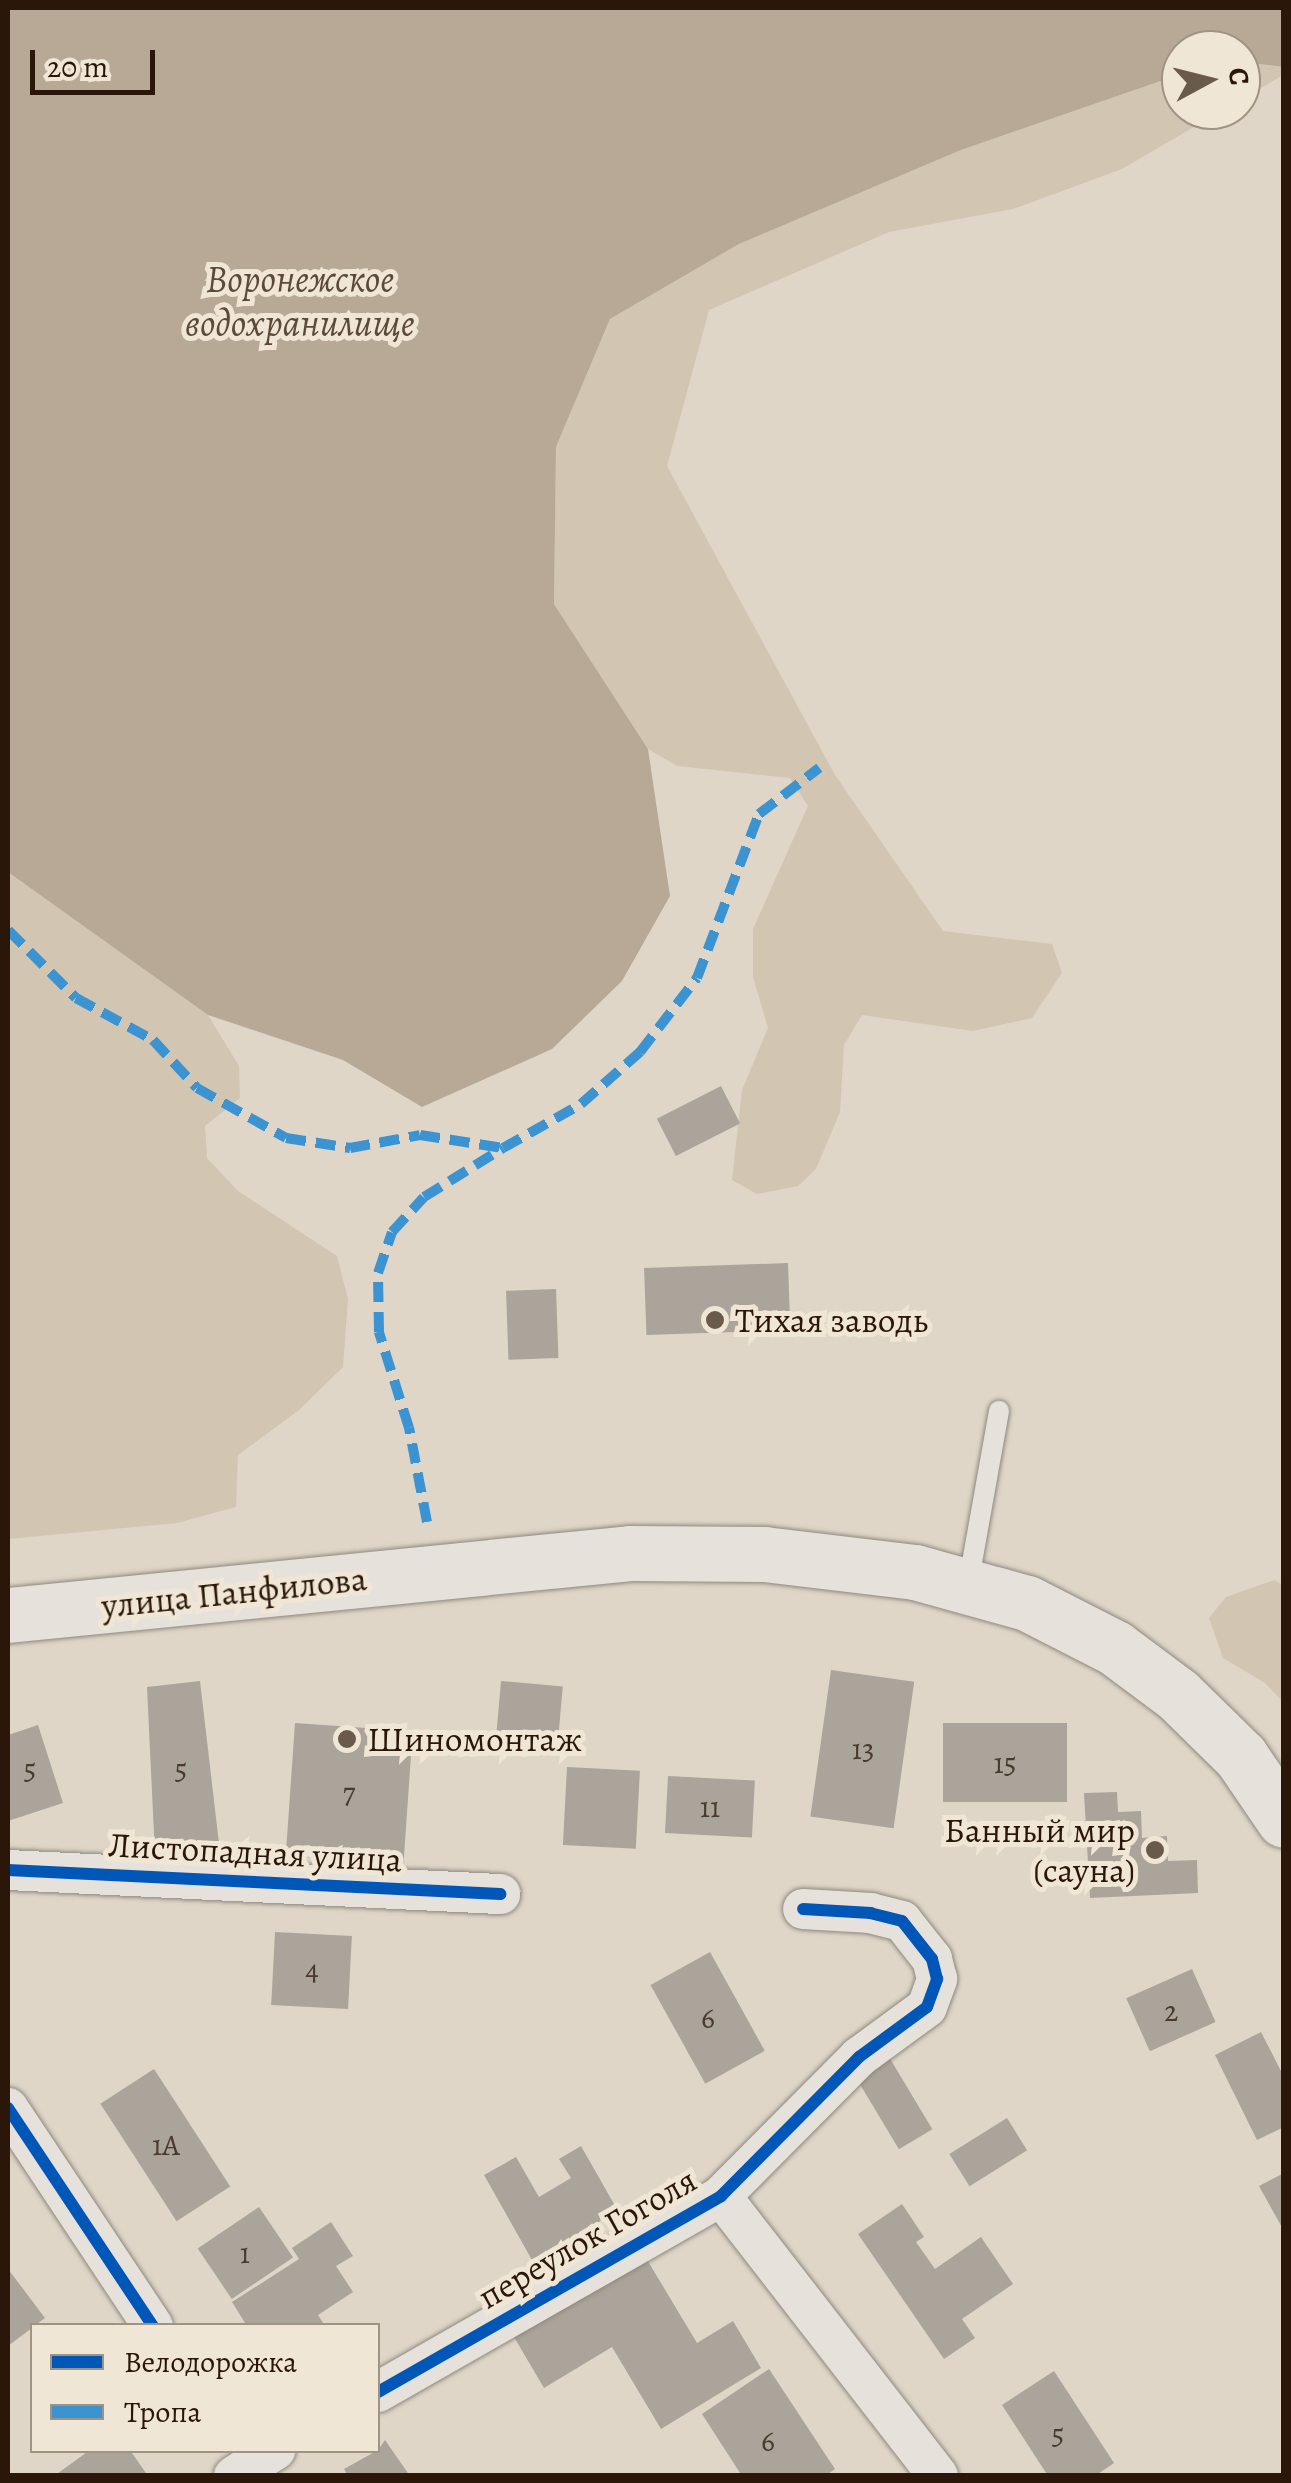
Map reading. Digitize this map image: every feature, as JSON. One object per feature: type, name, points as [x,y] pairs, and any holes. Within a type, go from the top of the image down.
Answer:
[{"type":"main road","name":"улица Панфилова","points":[[8,1614],[630,1552],[764,1554],[916,1572],[968,1585]]},
{"type":"main road","points":[[968,1585],[1027,1603],[1116,1648],[1178,1694],[1240,1758],[1284,1820]]},
{"type":"street","name":"Листопадная улица","points":[[8,1870],[500,1894]]},
{"type":"street","name":"переулок Гоголя","points":[[380,2391],[722,2196],[859,2056],[927,2008],[937,1978],[920,1938],[902,1920],[871,1912],[803,1908]]},
{"type":"street","points":[[8,2108],[151,2323]]},
{"type":"street","points":[[722,2196],[938,2476]]},
{"type":"lane","points":[[968,1585],[1000,1411]]},
{"type":"shaded area","points":[[1261,64],[1283,67],[1283,75],[1261,88]]},
{"type":"shaded area","points":[[1161,81],[1161,130],[1189,130],[1122,169],[1013,209],[889,232],[709,310],[667,466],[835,775],[943,931],[1052,944],[1062,973],[1032,1018],[973,1031],[862,1015],[844,1045],[840,1112],[816,1169],[798,1186],[757,1194],[732,1180],[742,1090],[768,1028],[753,977],[753,929],[808,806],[790,778],[677,766],[648,749],[554,604],[556,447],[610,319],[739,244],[961,150]]},
{"type":"shaded area","points":[[8,872],[208,1015],[239,1066],[240,1098],[205,1126],[207,1158],[238,1191],[337,1256],[348,1299],[343,1367],[299,1410],[238,1455],[236,1507],[177,1523],[8,1539]]},
{"type":"shaded area","points":[[1274,1580],[1283,1585],[1283,1702],[1265,1683],[1223,1658],[1209,1618],[1226,1597]]},
{"type":"water","name":"Воронежское водохранилище","points":[[8,8],[1283,8],[1284,67],[1261,64],[1261,30],[1161,30],[1161,81],[961,150],[739,244],[610,319],[556,447],[554,604],[648,749],[670,896],[622,981],[552,1049],[422,1107],[343,1060],[208,1015],[8,872]]},
{"type":"building","points":[[721,1086],[740,1123],[676,1156],[657,1119]]},
{"type":"building","points":[[788,1263],[790,1330],[646,1335],[644,1268]]},
{"type":"building","points":[[556,1289],[558,1358],[508,1360],[506,1291]]},
{"type":"building","points":[[831,1670],[914,1682],[894,1828],[810,1817]]},
{"type":"building","points":[[200,1681],[220,1852],[155,1855],[147,1687]]},
{"type":"building","points":[[501,1681],[563,1686],[557,1748],[496,1743]]},
{"type":"building","points":[[295,1723],[413,1731],[403,1864],[286,1856]]},
{"type":"building","points":[[943,1723],[1067,1723],[1067,1802],[943,1802]]},
{"type":"building","points":[[38,1725],[63,1803],[8,1821],[8,1735]]},
{"type":"building","points":[[567,1767],[640,1771],[636,1849],[563,1845]]},
{"type":"building","points":[[668,1776],[755,1781],[752,1837],[665,1833]]},
{"type":"building","points":[[1117,1792],[1118,1812],[1141,1811],[1142,1838],[1167,1836],[1168,1861],[1197,1860],[1198,1893],[1090,1898],[1084,1793]]},
{"type":"building","points":[[275,1932],[352,1936],[348,2009],[271,2005]]},
{"type":"building","points":[[710,1952],[765,2051],[705,2084],[651,1985]]},
{"type":"building","points":[[1192,1969],[1216,2022],[1150,2051],[1126,1998]]},
{"type":"building","points":[[1261,2032],[1284,2077],[1284,2127],[1257,2140],[1215,2055]]},
{"type":"building","points":[[886,2052],[932,2129],[899,2149],[853,2072]]},
{"type":"building","points":[[154,2069],[230,2186],[177,2221],[100,2104]]},
{"type":"building","points":[[1007,2118],[1027,2150],[969,2186],[949,2154]]},
{"type":"building","points":[[581,2146],[618,2211],[532,2260],[484,2175],[516,2157],[539,2197],[571,2178],[559,2159]]},
{"type":"building","points":[[1284,2173],[1284,2231],[1259,2186]]},
{"type":"building","points":[[902,2204],[924,2237],[916,2242],[935,2269],[981,2237],[1013,2284],[962,2319],[975,2338],[944,2359],[858,2234]]},
{"type":"building","points":[[259,2207],[293,2258],[232,2299],[198,2248]]},
{"type":"building","points":[[331,2222],[353,2256],[336,2266],[353,2292],[318,2315],[323,2323],[245,2323],[232,2302],[299,2259],[292,2248]]},
{"type":"building","points":[[646,2258],[697,2343],[733,2321],[761,2368],[661,2429],[612,2347],[544,2388],[514,2337]]},
{"type":"building","points":[[8,2269],[45,2318],[30,2323],[30,2329],[8,2346]]},
{"type":"building","points":[[769,2369],[835,2469],[825,2476],[742,2476],[702,2414]]},
{"type":"building","points":[[1054,2371],[1114,2463],[1095,2476],[1048,2476],[1002,2405]]},
{"type":"building","points":[[385,2440],[410,2476],[348,2476],[344,2469],[380,2453]]},
{"type":"building","points":[[86,2453],[132,2453],[148,2476],[54,2476]]},
{"type":"marked path","points":[[8,930],[76,998],[153,1040],[197,1088],[286,1138],[350,1148],[420,1135],[503,1148],[581,1104],[640,1052],[697,978],[759,814],[819,768]]},
{"type":"marked path","points":[[427,1522],[409,1428],[379,1332],[378,1273],[392,1232],[424,1197],[503,1148]]},
{"type":"cycle path","points":[[8,1870],[500,1894]]},
{"type":"cycle path","points":[[380,2391],[721,2196],[859,2057],[927,2007],[937,1979],[932,1959],[902,1921],[871,1913],[803,1909]]},
{"type":"cycle path","points":[[8,2108],[151,2323]]},
{"type":"place","name":"Тихая заводь","points":[[715,1320]]},
{"type":"place","name":"Шиномонтаж","points":[[347,1739]]},
{"type":"place","name":"Банный мир (сауна)","points":[[1155,1850]]}]
